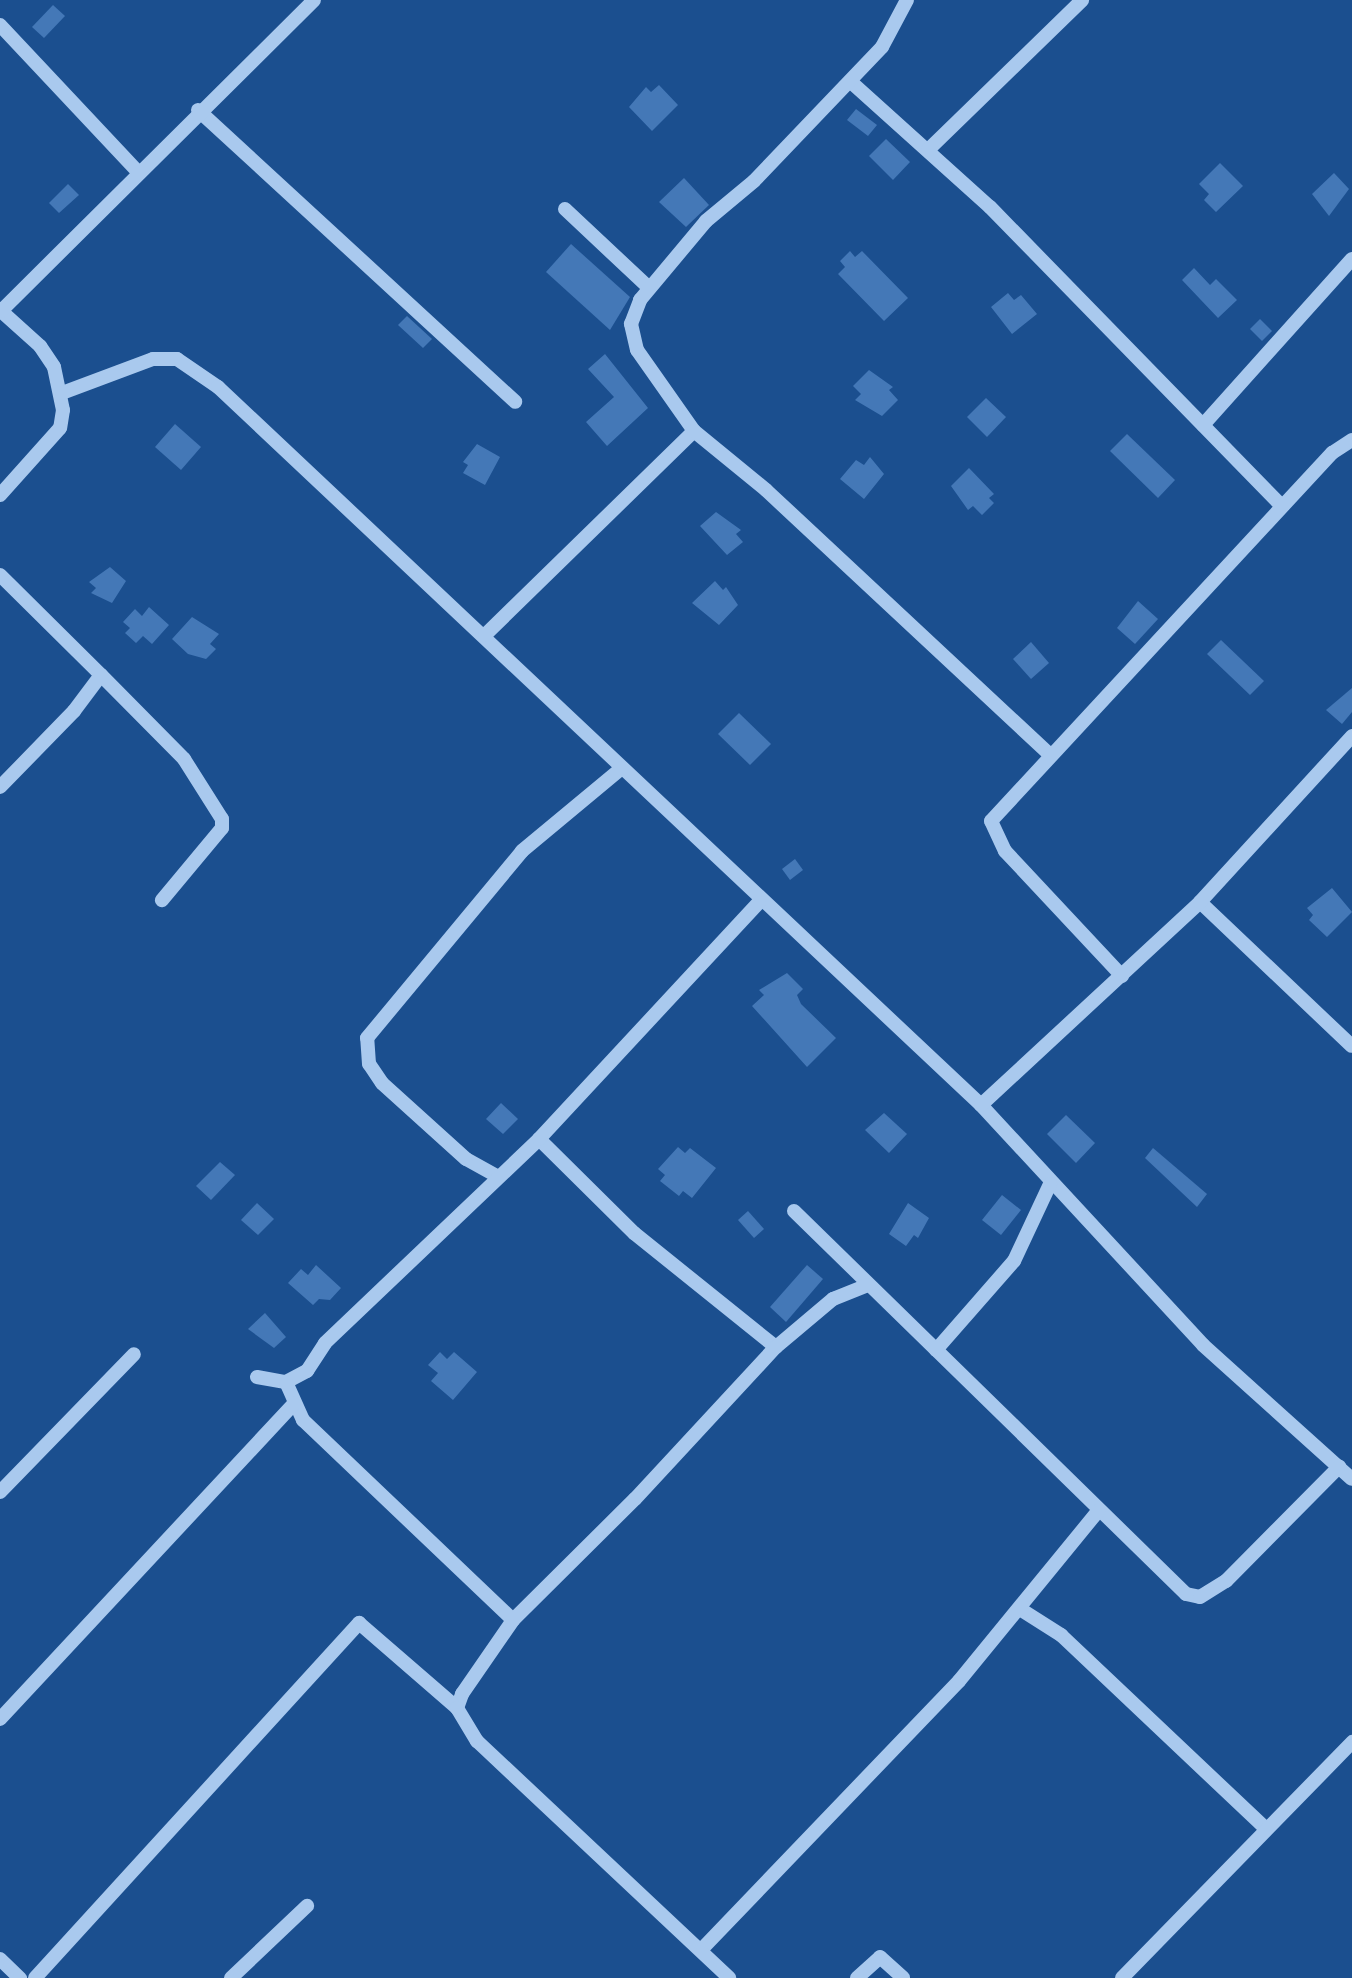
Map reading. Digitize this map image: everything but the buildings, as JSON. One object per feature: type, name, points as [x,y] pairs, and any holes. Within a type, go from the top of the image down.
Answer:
[{"type":"street","points":[[0,495],[60,428],[62,393],[40,346],[0,311],[198,110],[314,0]]},
{"type":"street","points":[[907,0],[882,47],[754,181],[706,221],[649,288],[631,324],[637,350],[694,431],[766,490],[1049,754]]},
{"type":"street","points":[[928,150],[1082,0]]},
{"type":"street","points":[[0,25],[137,171]]},
{"type":"street","points":[[851,82],[990,207],[1282,506]]},
{"type":"street","points":[[198,110],[515,402]]},
{"type":"street","points":[[565,209],[649,288]]},
{"type":"street","points":[[1203,425],[1352,259]]},
{"type":"street","points":[[62,393],[129,365],[177,359],[218,387],[485,635],[759,902],[981,1105],[1050,1184],[1203,1345],[1352,1479]]},
{"type":"street","points":[[485,635],[694,431]]},
{"type":"street","points":[[1122,976],[991,830],[991,821],[1049,754],[1332,453],[1352,440]]},
{"type":"street","points":[[0,575],[184,759],[222,819],[222,828],[162,900]]},
{"type":"street","points":[[0,787],[74,711],[101,675]]},
{"type":"street","points":[[981,1105],[1200,902],[1352,736]]},
{"type":"street","points":[[495,1175],[466,1159],[382,1083],[369,1064],[367,1038],[522,851],[622,768]]},
{"type":"street","points":[[257,1377],[286,1382],[307,1371],[325,1343],[495,1175],[539,1139],[759,902]]},
{"type":"street","points":[[1200,902],[1352,1046]]},
{"type":"street","points":[[539,1139],[634,1233],[776,1347]]},
{"type":"street","points":[[936,1350],[1014,1261],[1050,1184]]},
{"type":"street","points":[[794,1211],[867,1285],[893,1304],[1098,1511],[1186,1594],[1200,1597],[1226,1581],[1339,1467]]},
{"type":"street","points":[[457,1708],[462,1694],[513,1620],[635,1499],[776,1347],[833,1299],[867,1285]]},
{"type":"street","points":[[0,1492],[134,1354]]},
{"type":"street","points":[[286,1382],[303,1420],[513,1620]]},
{"type":"street","points":[[0,1719],[294,1404]]},
{"type":"street","points":[[701,1950],[959,1681],[1098,1511]]},
{"type":"street","points":[[1020,1609],[1061,1635],[1264,1827]]},
{"type":"street","points":[[35,1978],[359,1623],[457,1708],[477,1741],[729,1978]]},
{"type":"street","points":[[1122,1978],[1264,1827],[1351,1745]]},
{"type":"street","points":[[231,1978],[307,1906]]},
{"type":"street","points":[[857,1978],[880,1957],[903,1978]]},
{"type":"street","points":[[0,1959],[20,1978]]}]
